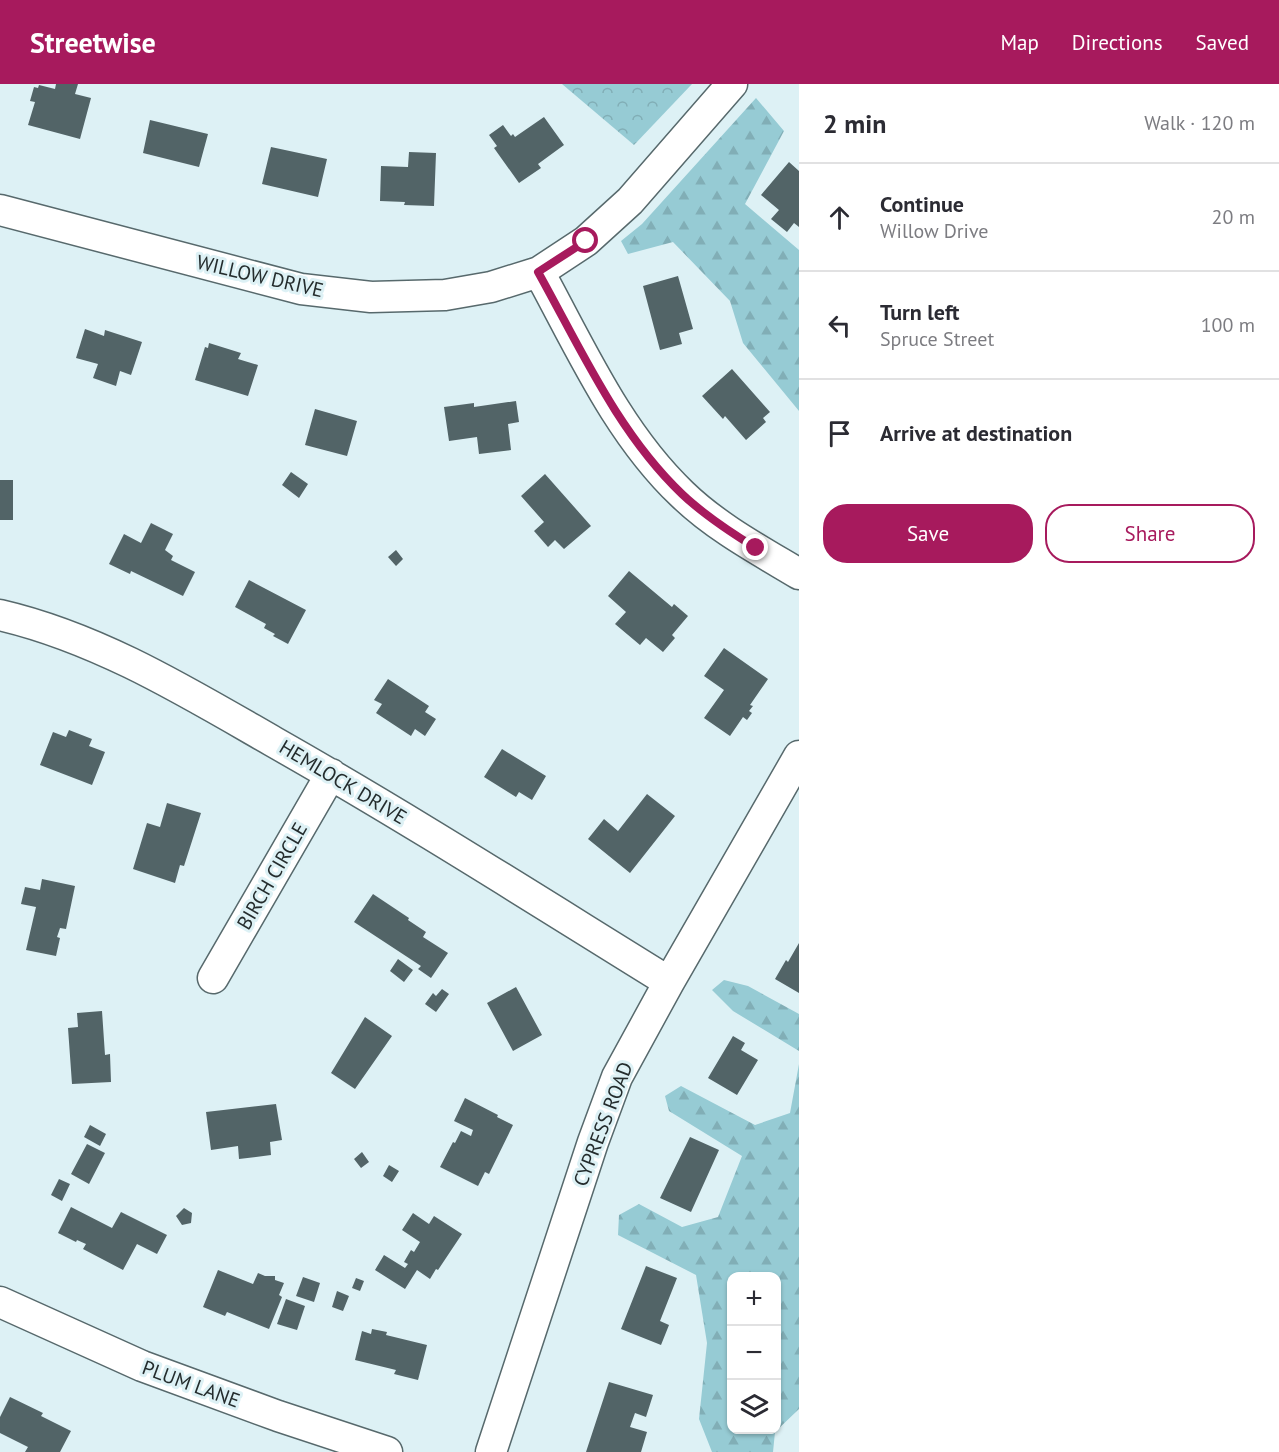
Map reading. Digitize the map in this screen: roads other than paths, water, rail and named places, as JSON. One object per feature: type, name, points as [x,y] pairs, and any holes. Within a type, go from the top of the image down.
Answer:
[{"type":"street","name":"WILLOW DRIVE","points":[[0,210],[301,289],[371,297],[446,295],[491,287],[538,272],[586,241],[630,201],[732,84]]},
{"type":"street","points":[[538,272],[615,410],[644,452],[682,494],[717,524],[799,574]]},
{"type":"street","name":"HEMLOCK DRIVE","points":[[0,615],[28,621],[100,647],[234,718],[331,774],[669,982]]},
{"type":"street","name":"CYPRESS ROAD","points":[[490,1452],[593,1142],[617,1077],[799,756]]},
{"type":"street","name":"BIRCH CIRCLE","points":[[213,978],[331,774]]},
{"type":"street","name":"PLUM LANE","points":[[0,1302],[142,1366],[278,1416],[387,1452]]}]
